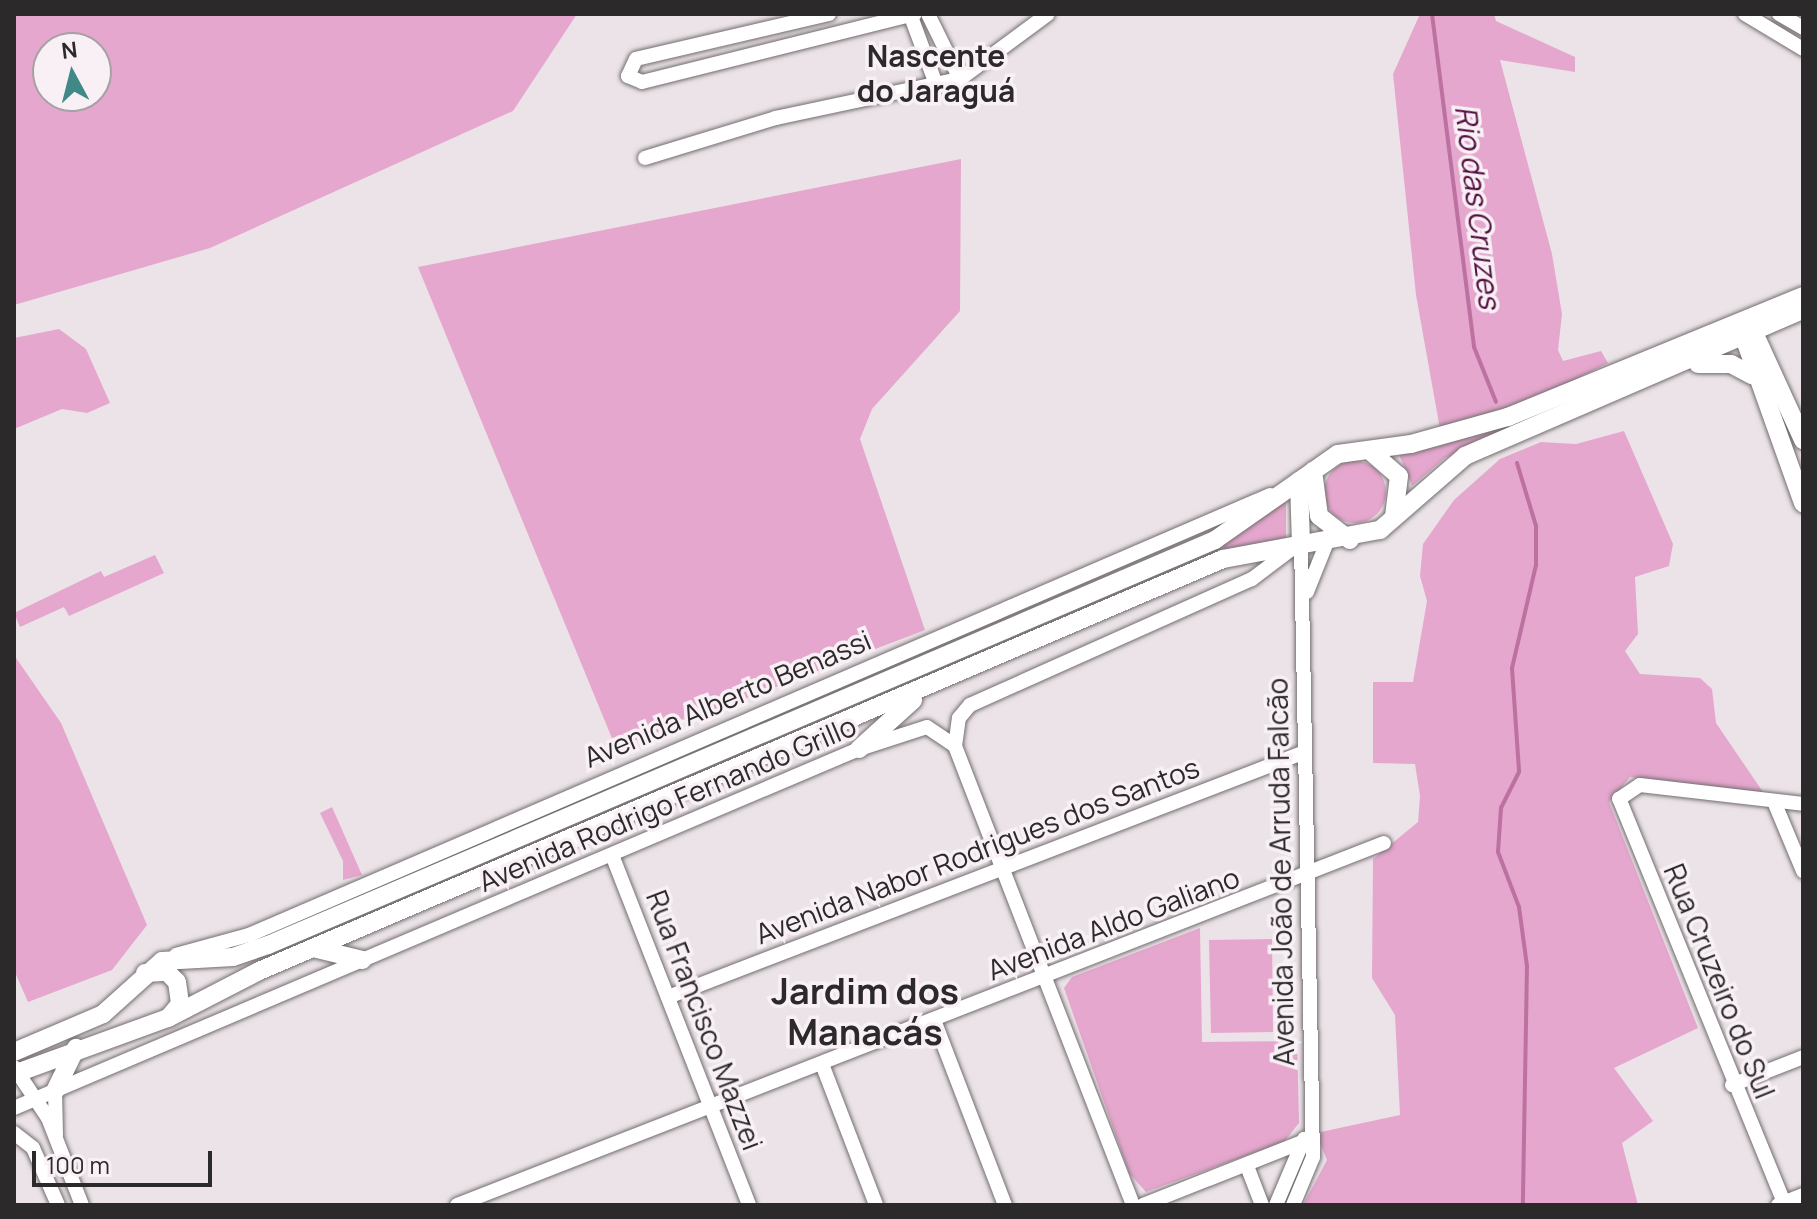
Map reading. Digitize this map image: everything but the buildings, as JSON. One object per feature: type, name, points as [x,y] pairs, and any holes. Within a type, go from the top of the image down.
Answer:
[{"type":"main road","points":[[14,1052],[103,1014],[143,973],[174,956],[233,957],[304,931],[1215,540],[1338,454],[1370,451],[1508,417],[1711,330],[1803,296]]},
{"type":"main road","points":[[16,1071],[168,1018],[313,948],[924,690],[1223,559],[1301,543],[1350,540],[1391,521],[1465,456],[1677,364],[1751,336],[1803,310]]},
{"type":"main road","points":[[1741,318],[1800,434],[1776,437]]},
{"type":"main road","points":[[1751,336],[1752,375],[1801,492]]},
{"type":"main road","points":[[1677,364],[1731,364],[1752,375]]},
{"type":"main road","points":[[1370,451],[1399,476],[1402,494],[1391,521]]},
{"type":"main road","points":[[1306,476],[1319,516],[1350,540]]},
{"type":"main road","points":[[1301,543],[1306,476]]},
{"type":"main road","points":[[859,749],[924,690]]},
{"type":"main road","points":[[313,948],[363,960]]},
{"type":"main road","points":[[143,973],[167,972],[177,982],[180,1004],[168,1018]]},
{"type":"main road","points":[[46,1095],[76,1048]]},
{"type":"street","points":[[829,14],[636,59],[628,76],[642,82],[912,17],[909,33],[935,81]]},
{"type":"street","points":[[928,14],[960,79]]},
{"type":"street","points":[[645,158],[776,118],[935,81],[960,79],[1048,14]]},
{"type":"street","points":[[1779,14],[1803,28]]},
{"type":"street","points":[[1749,18],[1803,49]]},
{"type":"street","name":"Avenida João de Arruda Falcão","points":[[1302,616],[1327,542]]},
{"type":"street","points":[[1133,1205],[955,746],[959,718],[970,705],[1252,579],[1301,543]]},
{"type":"street","name":"Avenida João de Arruda Falcão","points":[[1293,1205],[1312,1167],[1307,1136],[1307,875],[1301,543]]},
{"type":"street","name":"Avenida Rodrigo Fernando Grillo","points":[[14,1108],[859,749],[927,727],[955,746]]},
{"type":"street","name":"Avenida Nabor Rodrigues dos Santos","points":[[668,997],[1305,752]]},
{"type":"street","name":"Rua Cruzeiro do Sul","points":[[1775,804],[1640,785],[1619,799],[1782,1204]]},
{"type":"street","points":[[1803,804],[1775,804],[1803,871]]},
{"type":"street","name":"Avenida Aldo Galiano","points":[[457,1205],[1043,979],[1384,843]]},
{"type":"street","name":"Rua Francisco Mazzei","points":[[612,855],[749,1205]]},
{"type":"street","points":[[934,1020],[1005,1205]]},
{"type":"street","points":[[1732,1085],[1803,1057]]},
{"type":"street","points":[[822,1064],[876,1205]]},
{"type":"street","points":[[16,1071],[46,1095],[56,1135],[82,1205]]},
{"type":"street","points":[[14,1133],[33,1148],[58,1205]]},
{"type":"street","points":[[1143,1205],[1247,1166],[1307,1136]]},
{"type":"street","points":[[1276,1205],[1307,1136]]},
{"type":"street","points":[[1247,1166],[1262,1205]]},
{"type":"street","points":[[1782,1204],[1803,1195]]},
{"type":"shaded area","points":[[14,14],[577,14],[513,111],[210,248],[14,305]]},
{"type":"shaded area","points":[[1420,14],[1494,14],[1496,21],[1575,57],[1575,72],[1500,60],[1552,254],[1562,314],[1558,350],[1563,361],[1601,351],[1608,363],[1540,397],[1440,429],[1416,295],[1393,74]]},
{"type":"shaded area","points":[[961,159],[960,311],[872,409],[860,439],[925,630],[616,748],[418,267]]},
{"type":"shaded area","points":[[59,329],[86,349],[110,403],[87,413],[62,409],[14,429],[14,338]]},
{"type":"shaded area","points":[[1560,406],[1445,458],[1412,486],[1398,452]]},
{"type":"shaded area","points":[[1624,431],[1673,544],[1669,566],[1635,577],[1638,634],[1625,651],[1640,674],[1700,678],[1712,689],[1716,723],[1765,795],[1630,777],[1609,802],[1698,1028],[1614,1068],[1653,1121],[1622,1143],[1638,1205],[1303,1205],[1327,1160],[1316,1133],[1400,1115],[1395,1015],[1372,978],[1373,859],[1418,822],[1420,796],[1415,764],[1373,763],[1373,682],[1413,682],[1427,601],[1420,576],[1423,544],[1454,500],[1500,459],[1541,442],[1576,444]]},
{"type":"shaded area","points":[[1349,461],[1361,461],[1377,470],[1384,480],[1384,504],[1377,514],[1361,523],[1349,523],[1329,509],[1324,498],[1324,486],[1338,466]]},
{"type":"shaded area","points":[[1286,501],[1286,541],[1227,552],[1222,545]]},
{"type":"shaded area","points":[[155,555],[164,573],[69,616],[64,607],[20,627],[14,613],[101,571],[104,577]]},
{"type":"shaded area","points":[[14,655],[61,723],[147,925],[112,970],[28,1002],[14,970]]},
{"type":"shaded area","points":[[332,807],[362,875],[343,880],[343,861],[320,813]]},
{"type":"shaded area","points":[[1200,928],[1202,1042],[1297,1041],[1299,1123],[1284,1142],[1146,1192],[1129,1173],[1064,988],[1072,977]]},
{"type":"shaded area","points":[[1272,939],[1273,1032],[1211,1033],[1209,940]]},
{"type":"waterway","name":"Rio das Cruzes","points":[[1432,14],[1474,347],[1496,402]]},
{"type":"waterway","points":[[1517,463],[1536,526],[1536,565],[1512,668],[1519,772],[1501,808],[1498,852],[1519,907],[1527,966],[1523,1205]]},
{"type":"district","name":"Nascente do Jaraguá","points":[[936,73]]},
{"type":"district","name":"Jardim dos Manacás","points":[[865,1010]]}]
